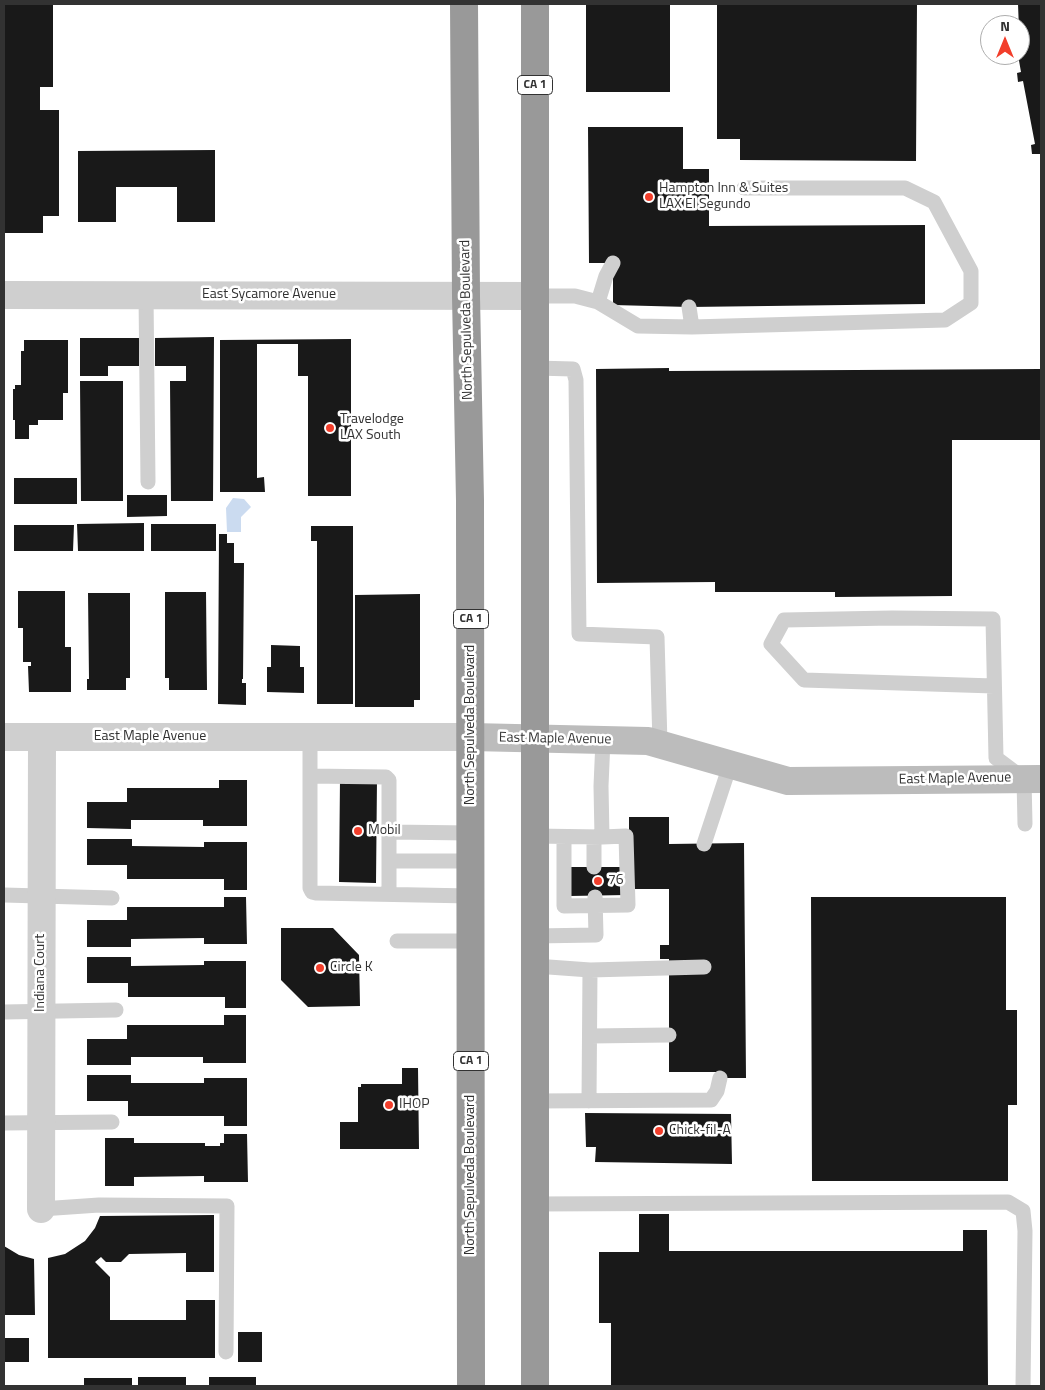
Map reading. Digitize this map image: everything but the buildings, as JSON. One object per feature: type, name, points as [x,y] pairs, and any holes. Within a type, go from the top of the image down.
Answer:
[{"type":"highway","name":"North Sepulveda Boulevard","points":[[464,4],[466,296],[470,501],[471,1386]]},
{"type":"highway","name":"CA 1","points":[[535,4],[535,1386]]},
{"type":"street","name":"East Sycamore Avenue","points":[[4,295],[535,296]]},
{"type":"street","name":"Indiana Court","points":[[41,1209],[42,736]]},
{"type":"street","name":"East Maple Avenue","points":[[4,737],[471,736],[648,741],[788,781],[1032,779]]},
{"type":"lane","points":[[535,296],[575,296],[598,302],[638,326],[692,327],[945,320],[971,303],[971,271],[934,202],[905,188],[744,188]]},
{"type":"lane","points":[[598,302],[606,276],[613,263]]},
{"type":"lane","points":[[146,295],[148,482]]},
{"type":"lane","points":[[689,307],[692,327]]},
{"type":"lane","points":[[535,368],[573,369],[576,380],[579,634],[656,637],[660,744]]},
{"type":"lane","points":[[994,686],[804,680],[771,644],[784,620],[993,619],[996,758],[1032,779],[1025,824]]},
{"type":"lane","points":[[310,736],[310,888],[312,892],[471,896]]},
{"type":"lane","points":[[594,866],[598,837],[603,740]]},
{"type":"lane","points":[[704,844],[730,764]]},
{"type":"lane","points":[[310,776],[386,777],[390,784],[390,894]]},
{"type":"lane","points":[[390,832],[471,832]]},
{"type":"lane","points":[[534,836],[626,836],[628,905],[595,901],[564,906],[564,837]]},
{"type":"lane","points":[[390,861],[471,861]]},
{"type":"lane","points":[[4,895],[112,898]]},
{"type":"lane","points":[[535,936],[596,936],[595,901]]},
{"type":"lane","points":[[397,942],[471,942]]},
{"type":"lane","points":[[535,966],[590,970],[704,967]]},
{"type":"lane","points":[[589,1101],[590,970]]},
{"type":"lane","points":[[4,1012],[116,1010]]},
{"type":"lane","points":[[590,1036],[669,1035]]},
{"type":"lane","points":[[535,1101],[711,1100],[717,1091],[720,1078]]},
{"type":"lane","points":[[4,1123],[112,1122]]},
{"type":"lane","points":[[535,1204],[1008,1202],[1023,1211],[1025,1231],[1023,1386]]},
{"type":"lane","points":[[41,1209],[99,1205],[226,1206],[226,1352]]},
{"type":"water","points":[[233,498],[244,499],[251,507],[241,517],[241,532],[227,532],[226,508]]},
{"type":"place","name":"Hampton Inn & Suites LAX El Segundo","points":[[649,197]]},
{"type":"place","name":"Travelodge LAX South","points":[[330,428]]},
{"type":"place","name":"Mobil","points":[[358,831]]},
{"type":"place","name":"76","points":[[598,881]]},
{"type":"place","name":"Circle K","points":[[320,968]]},
{"type":"place","name":"IHOP","points":[[389,1105]]},
{"type":"place","name":"Chick-fil-A","points":[[659,1131]]}]
